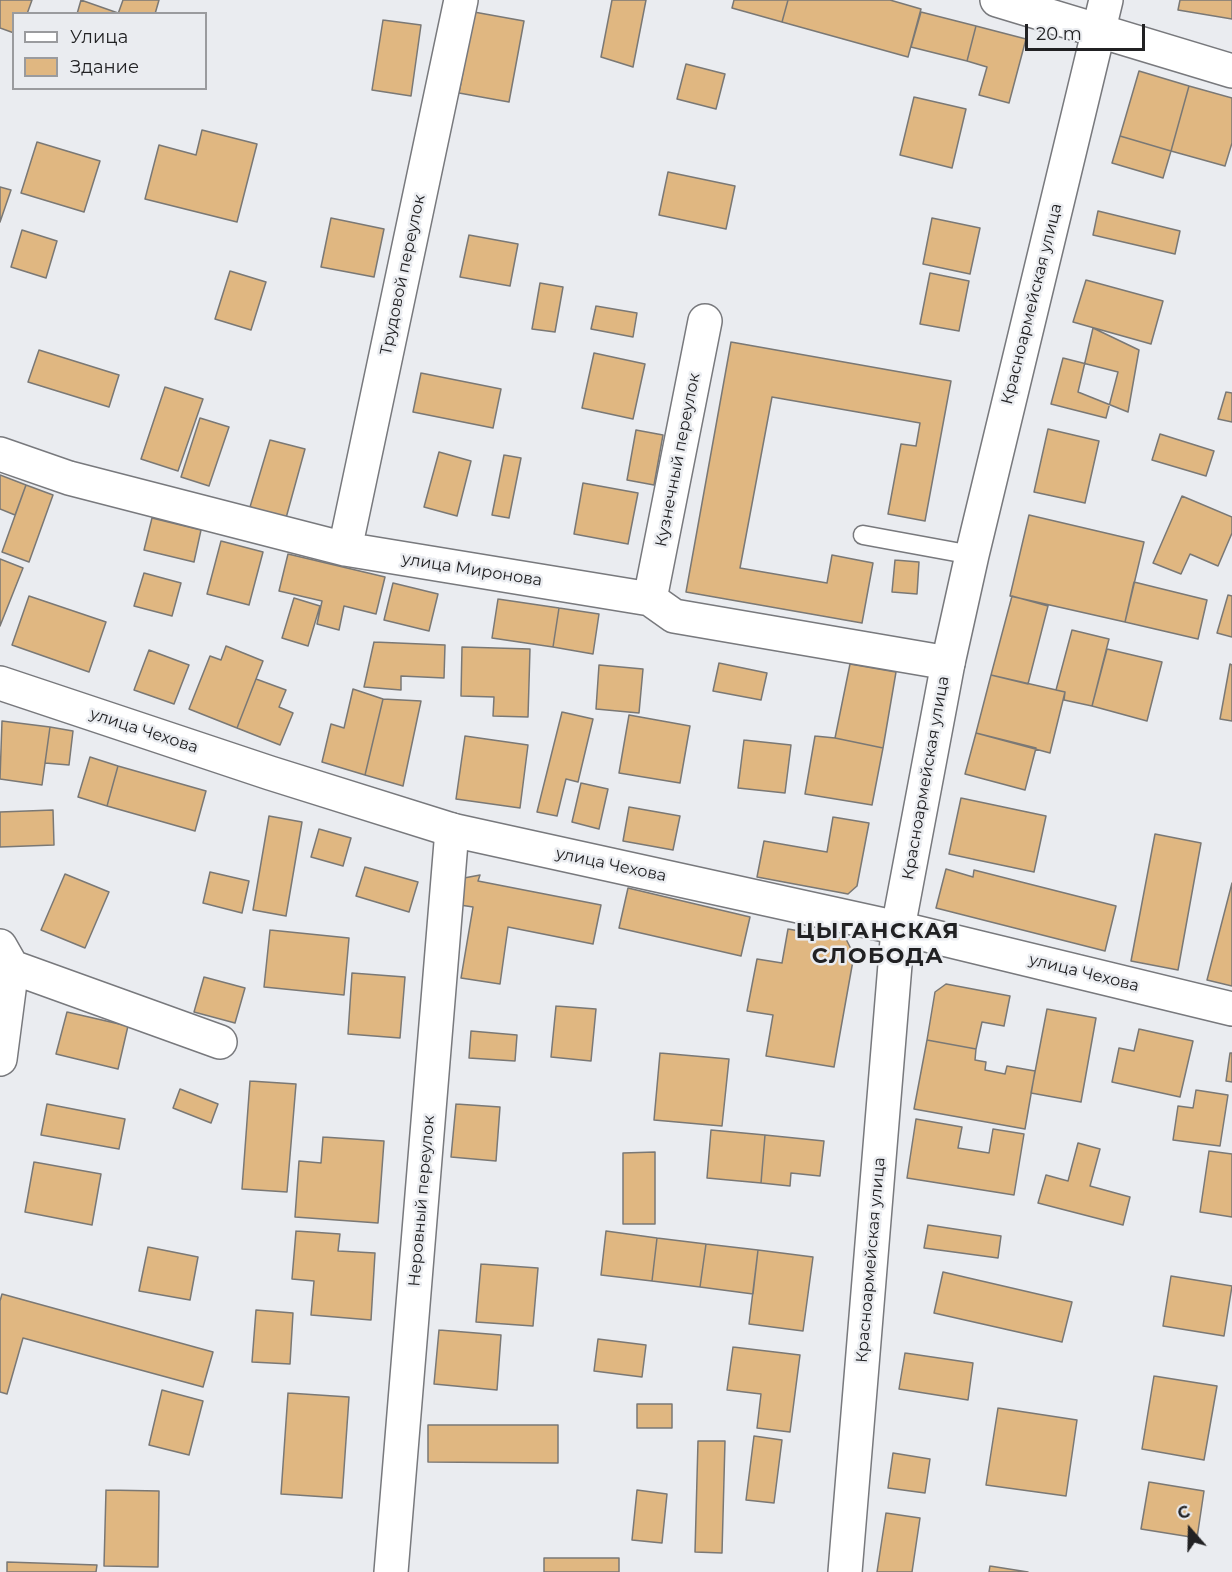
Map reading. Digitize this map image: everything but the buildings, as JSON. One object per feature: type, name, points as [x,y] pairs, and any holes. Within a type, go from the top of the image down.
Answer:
[{"type":"street","name":"Трудовой переулок","points":[[345,549],[461,0]]},
{"type":"street","points":[[997,0],[1102,15],[1232,71]]},
{"type":"street","name":"Красноармейская улица","points":[[845,1572],[898,928],[948,663],[972,555],[1102,15]]},
{"type":"street","name":"Кузнечный переулок","points":[[650,600],[705,321]]},
{"type":"street","name":"улица Миронова","points":[[0,454],[69,478],[345,549],[650,600],[674,615],[948,663]]},
{"type":"street","name":"улица Чехова","points":[[0,683],[270,773],[452,830],[898,928],[1232,1009]]},
{"type":"street","name":"Неровный переулок","points":[[391,1572],[452,830]]},
{"type":"street","points":[[0,1059],[6,956],[220,1042]]},
{"type":"lane","points":[[863,535],[972,555]]},
{"type":"district","name":"ЦЫГАНСКАЯ СЛОБОДА","points":[[878,944]]}]
